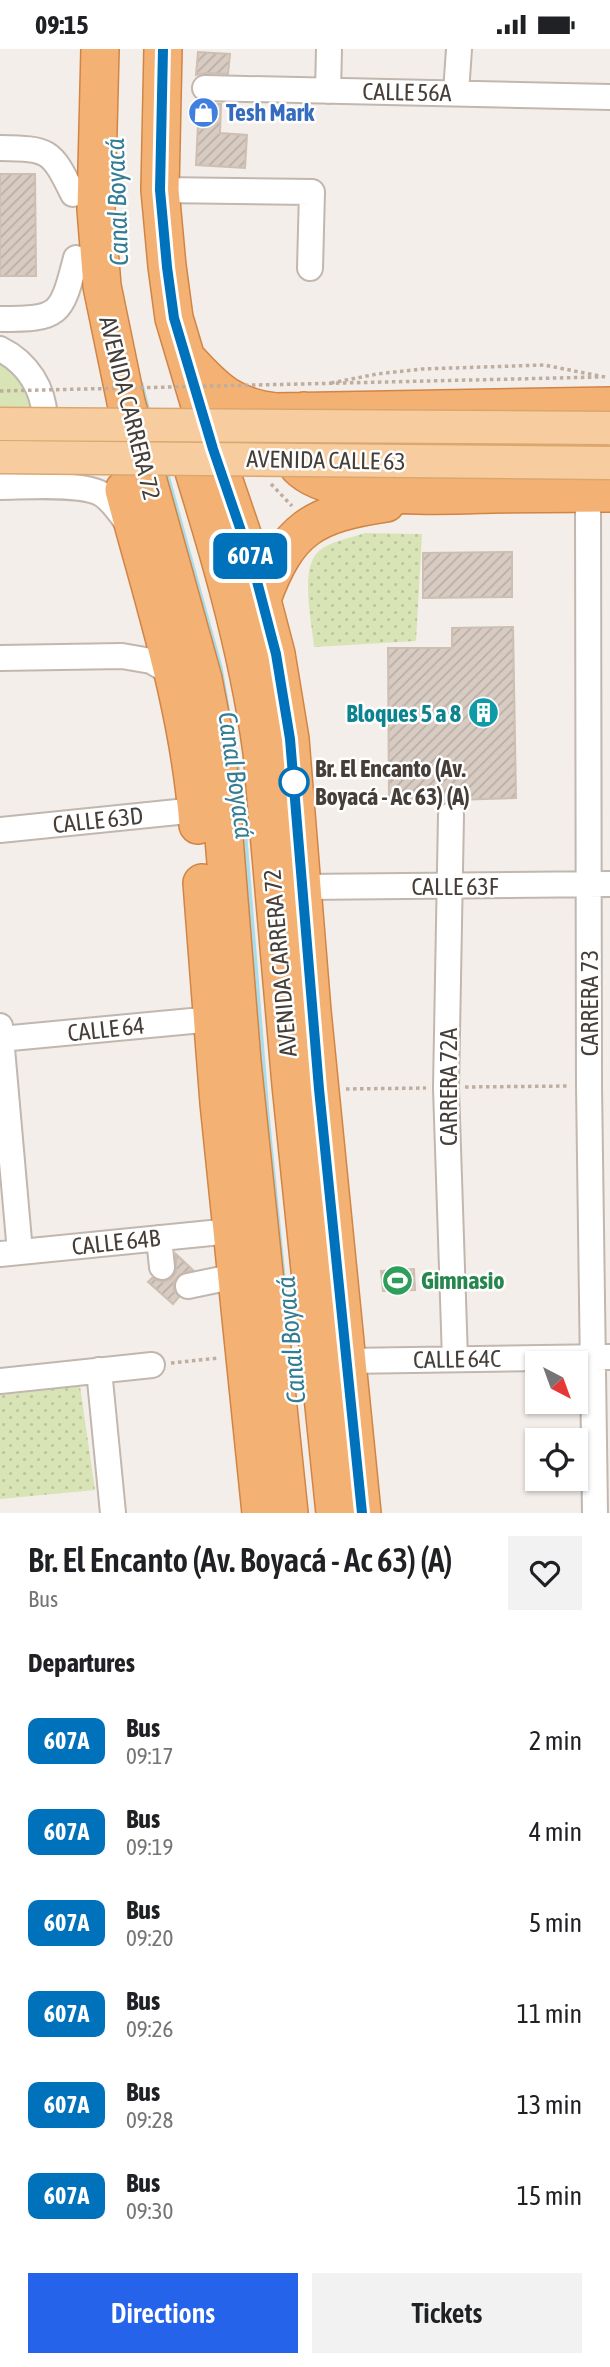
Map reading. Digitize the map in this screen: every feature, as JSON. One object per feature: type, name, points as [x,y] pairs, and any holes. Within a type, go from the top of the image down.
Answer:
[{"type":"highway","name":"AVENIDA CARRERA 72","points":[[77,49],[73,194],[82,308],[99,389],[175,675],[186,731],[197,810],[231,1231],[261,1513]]},
{"type":"highway","name":"AVENIDA CARRERA 72","points":[[100,49],[97,223],[102,286],[113,347],[152,499],[203,679],[215,738],[245,1088],[289,1513]]},
{"type":"highway","name":"AVENIDA CARRERA 72","points":[[142,49],[138,204],[144,276],[156,349],[241,637],[257,711],[291,1085],[335,1513]]},
{"type":"highway","name":"AVENIDA CARRERA 72","points":[[163,49],[160,190],[174,318],[253,566],[276,654],[290,739],[312,1011],[362,1513]]},
{"type":"highway","points":[[82,308],[113,347],[99,389]]},
{"type":"highway","points":[[184,355],[206,381],[225,397],[239,404],[276,412],[305,401],[605,392]]},
{"type":"highway","points":[[305,401],[289,438],[290,451],[303,471],[314,479],[340,488],[392,495],[599,493]]},
{"type":"highway","points":[[262,599],[273,569],[284,550],[310,524],[351,508],[436,495]]},
{"type":"highway","points":[[291,1085],[312,1011]]},
{"type":"highway","points":[[303,1207],[335,1253]]},
{"type":"main road","name":"AVENIDA CALLE 63","points":[[0,424],[610,428]]},
{"type":"main road","name":"AVENIDA CALLE 63","points":[[0,457],[610,463]]},
{"type":"street","points":[[328,90],[330,49]]},
{"type":"street","points":[[456,93],[459,49]]},
{"type":"street","name":"CALLE 56A","points":[[205,88],[610,97]]},
{"type":"street","points":[[0,148],[36,148],[46,153],[59,165],[73,194]]},
{"type":"street","points":[[160,190],[312,192],[310,268]]},
{"type":"street","points":[[0,319],[33,319],[52,313],[68,290],[76,258]]},
{"type":"street","points":[[0,349],[18,361],[31,375],[39,390],[45,420],[38,451],[21,470],[0,484]]},
{"type":"street","points":[[0,484],[94,490],[111,502],[136,535]]},
{"type":"street","name":"CARRERA 73","points":[[595,1513],[601,1357],[599,493]]},
{"type":"street","points":[[122,656],[145,636],[157,611]]},
{"type":"street","points":[[0,658],[122,656],[151,661],[175,675]]},
{"type":"street","name":"CALLE 63D","points":[[0,830],[197,810]]},
{"type":"street","name":"CARRERA 72A","points":[[451,815],[446,1088],[455,1359]]},
{"type":"street","name":"CALLE 63F","points":[[301,887],[600,884]]},
{"type":"street","name":"CALLE 64","points":[[0,1035],[212,1019]]},
{"type":"street","points":[[0,1035],[10,1253]]},
{"type":"street","name":"CALLE 64B","points":[[10,1253],[231,1231]]},
{"type":"street","points":[[159,1238],[162,1267]]},
{"type":"street","points":[[188,1286],[236,1276]]},
{"type":"street","name":"CALLE 64C","points":[[345,1361],[601,1357]]},
{"type":"street","points":[[0,1381],[152,1365]]},
{"type":"street","points":[[99,1370],[113,1513]]},
{"type":"path","points":[[305,401],[340,380],[377,373],[544,365],[605,392]]},
{"type":"path","points":[[236,378],[251,390]]},
{"type":"path","points":[[605,392],[610,378]]},
{"type":"path","points":[[0,391],[605,392]]},
{"type":"path","points":[[152,1365],[245,1356]]},
{"type":"green space","points":[[0,357],[11,363],[36,408],[34,436],[0,473]]},
{"type":"green space","points":[[365,533],[422,534],[416,641],[314,647],[308,596],[309,570],[313,559],[329,545]]},
{"type":"green space","points":[[80,1386],[95,1490],[0,1499],[0,1395]]},
{"type":"building","points":[[198,52],[230,54],[228,74],[196,75]]},
{"type":"building","points":[[199,103],[221,104],[220,133],[247,135],[245,168],[196,165]]},
{"type":"building","points":[[0,174],[35,174],[36,276],[0,276]]},
{"type":"building","points":[[512,552],[512,597],[423,598],[423,553]]},
{"type":"building","points":[[513,627],[516,798],[389,802],[388,648],[452,648],[452,628]]},
{"type":"building","points":[[176,1254],[193,1270],[179,1275],[174,1281],[174,1290],[179,1297],[173,1304],[148,1282],[152,1278],[163,1282],[171,1279],[176,1272]]},
{"type":"building","name":"Gimnasio","points":[[414,1269],[415,1290],[383,1291],[381,1271]]},
{"type":"waterway","name":"Canal Boyacá","points":[[141,384],[149,415]]},
{"type":"waterway","name":"Canal Boyacá","points":[[165,468],[220,667],[241,788],[267,1114],[290,1346]]},
{"type":"bus line","name":"607A","points":[[163,49],[160,190],[174,318],[213,449],[253,566],[276,654],[290,739],[319,1089],[362,1513]]},
{"type":"place","name":"Tesh Mark","points":[[203,112]]},
{"type":"place","name":"Bloques 5 a 8","points":[[484,713]]},
{"type":"place","name":"Br. El Encanto (Av. Boyacá - Ac 63) (A)","points":[[294,782]]},
{"type":"place","name":"Gimnasio","points":[[398,1280]]}]
